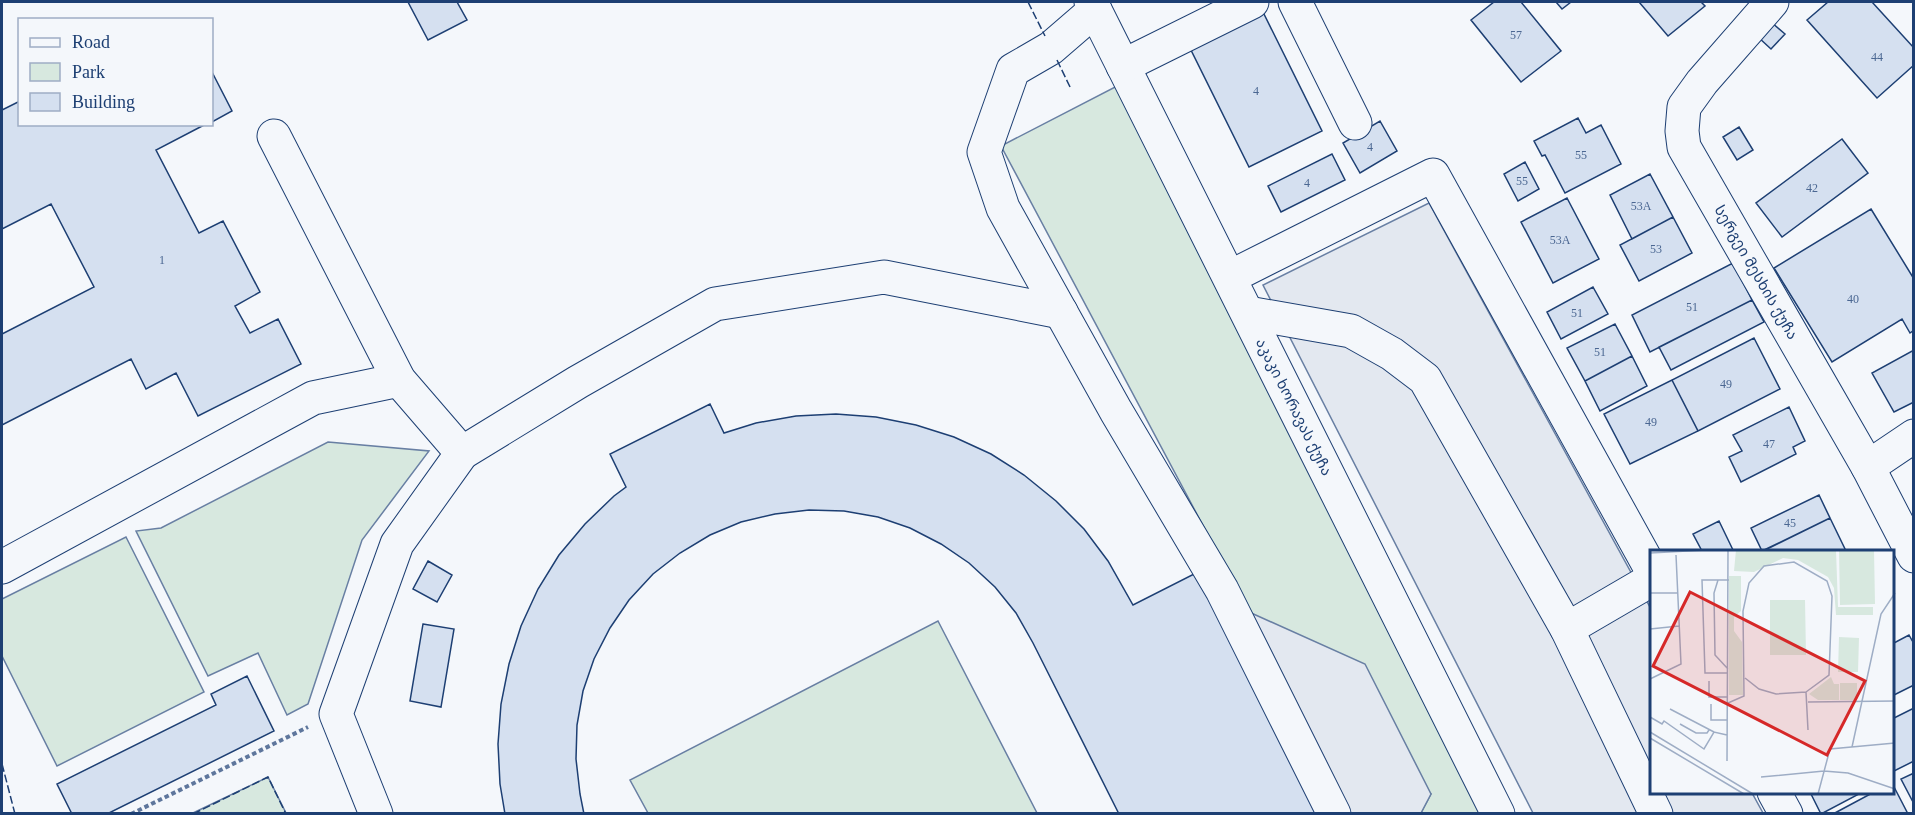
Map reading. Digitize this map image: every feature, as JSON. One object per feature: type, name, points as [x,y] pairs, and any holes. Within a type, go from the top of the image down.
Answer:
[{"type":"street","points":[[1123,66],[1252,2]]},
{"type":"street","points":[[1295,2],[1354,123]]},
{"type":"street","name":"სერგეი მესხის ქუჩა","points":[[1772,2],[1702,82],[1684,108],[1682,131],[1684,147],[1868,467],[1914,556]]},
{"type":"street","points":[[1093,6],[1051,48],[1013,70],[984,152],[1003,208],[1116,411],[1222,591],[1334,813]]},
{"type":"street","name":"აკაკი ხორავას ქუჩა","points":[[1093,6],[1497,813]]},
{"type":"street","points":[[273,136],[399,380],[462,453]]},
{"type":"street","points":[[1230,277],[1433,175],[1650,567]]},
{"type":"street","points":[[376,813],[336,714],[397,544],[462,453],[578,382],[715,304],[884,277],[1061,312]]},
{"type":"street","points":[[1248,313],[1352,332],[1392,354],[1425,379],[1567,629],[1656,813]]},
{"type":"street","points":[[2,567],[313,398],[399,380]]},
{"type":"street","points":[[1868,467],[1914,436]]},
{"type":"street","points":[[1567,629],[1650,581]]},
{"type":"street","points":[[1775,794],[1786,813]]},
{"type":"path","points":[[131,813],[336,714]]},
{"type":"green space","points":[[1119,85],[1498,813],[1421,813],[1431,794],[1249,612],[1001,146]]},
{"type":"green space","points":[[328,442],[429,451],[362,540],[308,704],[287,715],[258,653],[208,676],[136,531],[161,528]]},
{"type":"green space","points":[[126,537],[204,692],[57,766],[2,656],[2,599]]},
{"type":"green space","points":[[938,621],[1037,813],[648,813],[630,780]]},
{"type":"green space","points":[[268,777],[286,813],[193,813]]},
{"type":"shaded area","points":[[1429,203],[1650,607],[1650,794],[1753,794],[1763,813],[1533,813],[1263,285]]},
{"type":"shaded area","points":[[1249,612],[1365,664],[1431,794],[1421,813],[1324,813]]},
{"type":"building","points":[[408,2],[457,2],[467,20],[428,40]]},
{"type":"building","points":[[1494,2],[1521,2],[1561,51],[1521,82],[1471,20]]},
{"type":"building","points":[[1556,2],[1571,2],[1562,9]]},
{"type":"building","points":[[1639,2],[1701,2],[1705,6],[1668,36]]},
{"type":"building","points":[[1828,2],[1872,2],[1914,48],[1914,65],[1877,98],[1807,20]]},
{"type":"building","points":[[1259,4],[1322,131],[1249,167],[1186,40]]},
{"type":"building","points":[[1771,22],[1785,34],[1771,49],[1758,37]]},
{"type":"building","points":[[213,74],[232,111],[213,121]]},
{"type":"building","points":[[18,102],[18,126],[202,126],[156,150],[199,233],[223,221],[260,292],[235,306],[250,333],[278,319],[301,364],[198,416],[176,373],[146,389],[131,359],[2,425],[2,334],[94,287],[51,204],[2,229],[2,110]]},
{"type":"building","points":[[1578,118],[1586,133],[1601,125],[1621,164],[1565,193],[1545,155],[1542,156],[1534,141]]},
{"type":"building","points":[[1380,121],[1397,151],[1360,173],[1343,143]]},
{"type":"building","points":[[1739,127],[1753,150],[1737,160],[1723,137]]},
{"type":"building","points":[[1842,139],[1868,173],[1782,237],[1756,203]]},
{"type":"building","points":[[1332,154],[1345,180],[1281,212],[1268,186]]},
{"type":"building","points":[[1525,162],[1539,189],[1518,201],[1504,174]]},
{"type":"building","points":[[1650,174],[1673,217],[1632,239],[1610,195]]},
{"type":"building","points":[[1567,198],[1599,259],[1553,283],[1521,222]]},
{"type":"building","points":[[1871,209],[1914,279],[1914,330],[1910,333],[1902,319],[1832,362],[1774,268]]},
{"type":"building","points":[[1673,217],[1692,253],[1639,281],[1620,245]]},
{"type":"building","points":[[1733,263],[1752,300],[1650,352],[1632,315]]},
{"type":"building","points":[[1593,287],[1608,314],[1561,339],[1547,312]]},
{"type":"building","points":[[1752,300],[1764,322],[1671,370],[1659,347]]},
{"type":"building","points":[[1615,324],[1632,356],[1585,381],[1567,348]]},
{"type":"building","points":[[1754,338],[1780,389],[1698,431],[1672,380]]},
{"type":"building","points":[[1914,350],[1914,402],[1894,412],[1872,373]]},
{"type":"building","points":[[1632,356],[1647,386],[1600,411],[1585,381]]},
{"type":"building","points":[[1672,380],[1698,431],[1630,464],[1604,414]]},
{"type":"building","points":[[710,404],[724,433],[756,423],[796,416],[836,414],[876,417],[916,425],[954,437],[991,454],[1024,475],[1056,501],[1084,529],[1108,561],[1133,605],[1196,573],[1318,814],[1119,814],[1033,643],[1016,613],[995,587],[969,563],[941,544],[910,528],[878,517],[844,511],[809,510],[775,514],[741,522],[710,535],[680,553],[653,574],[629,600],[610,628],[594,659],[583,691],[577,725],[576,759],[584,814],[505,814],[500,784],[498,744],[501,704],[509,664],[521,626],[538,589],[559,555],[585,524],[626,487],[610,454]]},
{"type":"building","points":[[1789,407],[1805,441],[1793,447],[1796,454],[1741,482],[1729,457],[1742,451],[1733,435]]},
{"type":"building","points":[[1819,495],[1830,518],[1764,550],[1762,550],[1751,528]]},
{"type":"building","points":[[1830,518],[1846,550],[1765,550]]},
{"type":"building","points":[[1719,521],[1733,550],[1701,550],[1693,534]]},
{"type":"building","points":[[428,561],[452,575],[437,602],[413,589]]},
{"type":"building","points":[[423,624],[454,629],[441,707],[410,701]]},
{"type":"building","points":[[1909,635],[1914,644],[1914,685],[1894,695],[1894,643]]},
{"type":"building","points":[[247,676],[274,731],[107,814],[72,814],[57,784],[216,705],[211,694]]},
{"type":"building","points":[[1914,708],[1914,761],[1894,771],[1894,718]]},
{"type":"building","points":[[1914,773],[1914,804],[1901,779]]},
{"type":"building","points":[[1894,787],[1908,814],[1833,814],[1870,794],[1894,794]]},
{"type":"building","points":[[1811,794],[1859,794],[1821,814]]},
{"type":"fence","points":[[1028,2],[1045,36]]},
{"type":"fence","points":[[1057,60],[1071,89]]},
{"type":"fence","points":[[2,764],[15,814]]},
{"type":"fence","points":[[193,814],[268,777],[286,814]]}]
